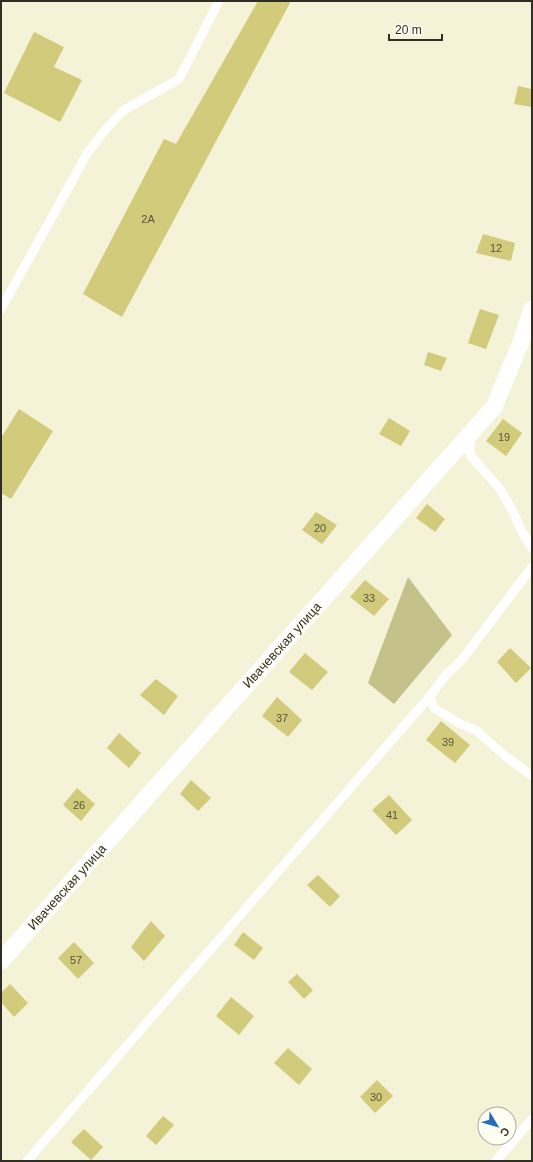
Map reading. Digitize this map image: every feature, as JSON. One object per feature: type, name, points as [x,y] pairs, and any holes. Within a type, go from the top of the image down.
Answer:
[{"type":"street","name":"Ивачевская улица","points":[[1,961],[494,407],[522,342],[532,309]]},
{"type":"lane","points":[[1,309],[88,152],[105,130],[124,110],[179,79],[219,1]]},
{"type":"lane","points":[[470,434],[470,455],[500,490],[532,548]]},
{"type":"lane","points":[[27,1161],[430,696],[446,675],[461,661],[531,569],[532,558]]},
{"type":"lane","points":[[430,696],[434,708],[459,723],[476,730],[505,756],[532,776]]},
{"type":"lane","points":[[496,1161],[532,1119]]},
{"type":"shaded area","points":[[408,577],[452,635],[394,704],[368,683]]},
{"type":"building","points":[[258,1],[291,1],[122,317],[83,294],[164,139],[176,144]]},
{"type":"building","points":[[34,32],[64,47],[54,67],[82,80],[60,122],[4,93]]},
{"type":"building","points":[[518,86],[532,89],[532,107],[514,104]]},
{"type":"building","points":[[483,234],[515,243],[511,261],[476,253]]},
{"type":"building","points":[[480,309],[499,315],[486,349],[468,343]]},
{"type":"building","points":[[428,352],[447,358],[441,371],[424,365]]},
{"type":"building","points":[[19,409],[53,431],[11,499],[1,493],[1,438]]},
{"type":"building","points":[[389,418],[410,431],[401,446],[379,434]]},
{"type":"building","points":[[503,419],[522,433],[506,456],[486,441]]},
{"type":"building","points":[[427,504],[445,519],[435,532],[416,518]]},
{"type":"building","points":[[316,512],[337,525],[322,544],[302,530]]},
{"type":"building","points":[[365,580],[389,599],[374,616],[350,597]]},
{"type":"building","points":[[510,648],[531,668],[516,683],[497,662]]},
{"type":"building","points":[[305,653],[328,672],[312,690],[289,672]]},
{"type":"building","points":[[156,679],[178,696],[164,715],[140,695]]},
{"type":"building","points":[[277,697],[302,720],[288,737],[262,716]]},
{"type":"building","points":[[441,721],[470,745],[455,763],[426,740]]},
{"type":"building","points":[[119,733],[141,753],[129,768],[107,748]]},
{"type":"building","points":[[191,780],[211,798],[198,811],[180,794]]},
{"type":"building","points":[[77,788],[95,804],[81,821],[63,805]]},
{"type":"building","points":[[389,795],[412,820],[396,835],[372,810]]},
{"type":"building","points":[[318,875],[340,896],[330,907],[307,885]]},
{"type":"building","points":[[151,921],[165,936],[144,961],[131,947]]},
{"type":"building","points":[[243,932],[263,948],[254,960],[234,945]]},
{"type":"building","points":[[74,942],[94,963],[78,979],[58,958]]},
{"type":"building","points":[[297,974],[313,990],[304,999],[288,982]]},
{"type":"building","points":[[10,984],[28,1003],[14,1017],[1,1002],[1,993]]},
{"type":"building","points":[[231,997],[254,1016],[239,1035],[216,1016]]},
{"type":"building","points":[[288,1048],[312,1069],[299,1085],[274,1063]]},
{"type":"building","points":[[377,1080],[393,1096],[375,1113],[360,1097]]},
{"type":"building","points":[[163,1116],[174,1125],[156,1145],[146,1136]]},
{"type":"building","points":[[84,1129],[103,1147],[91,1160],[71,1142]]}]
